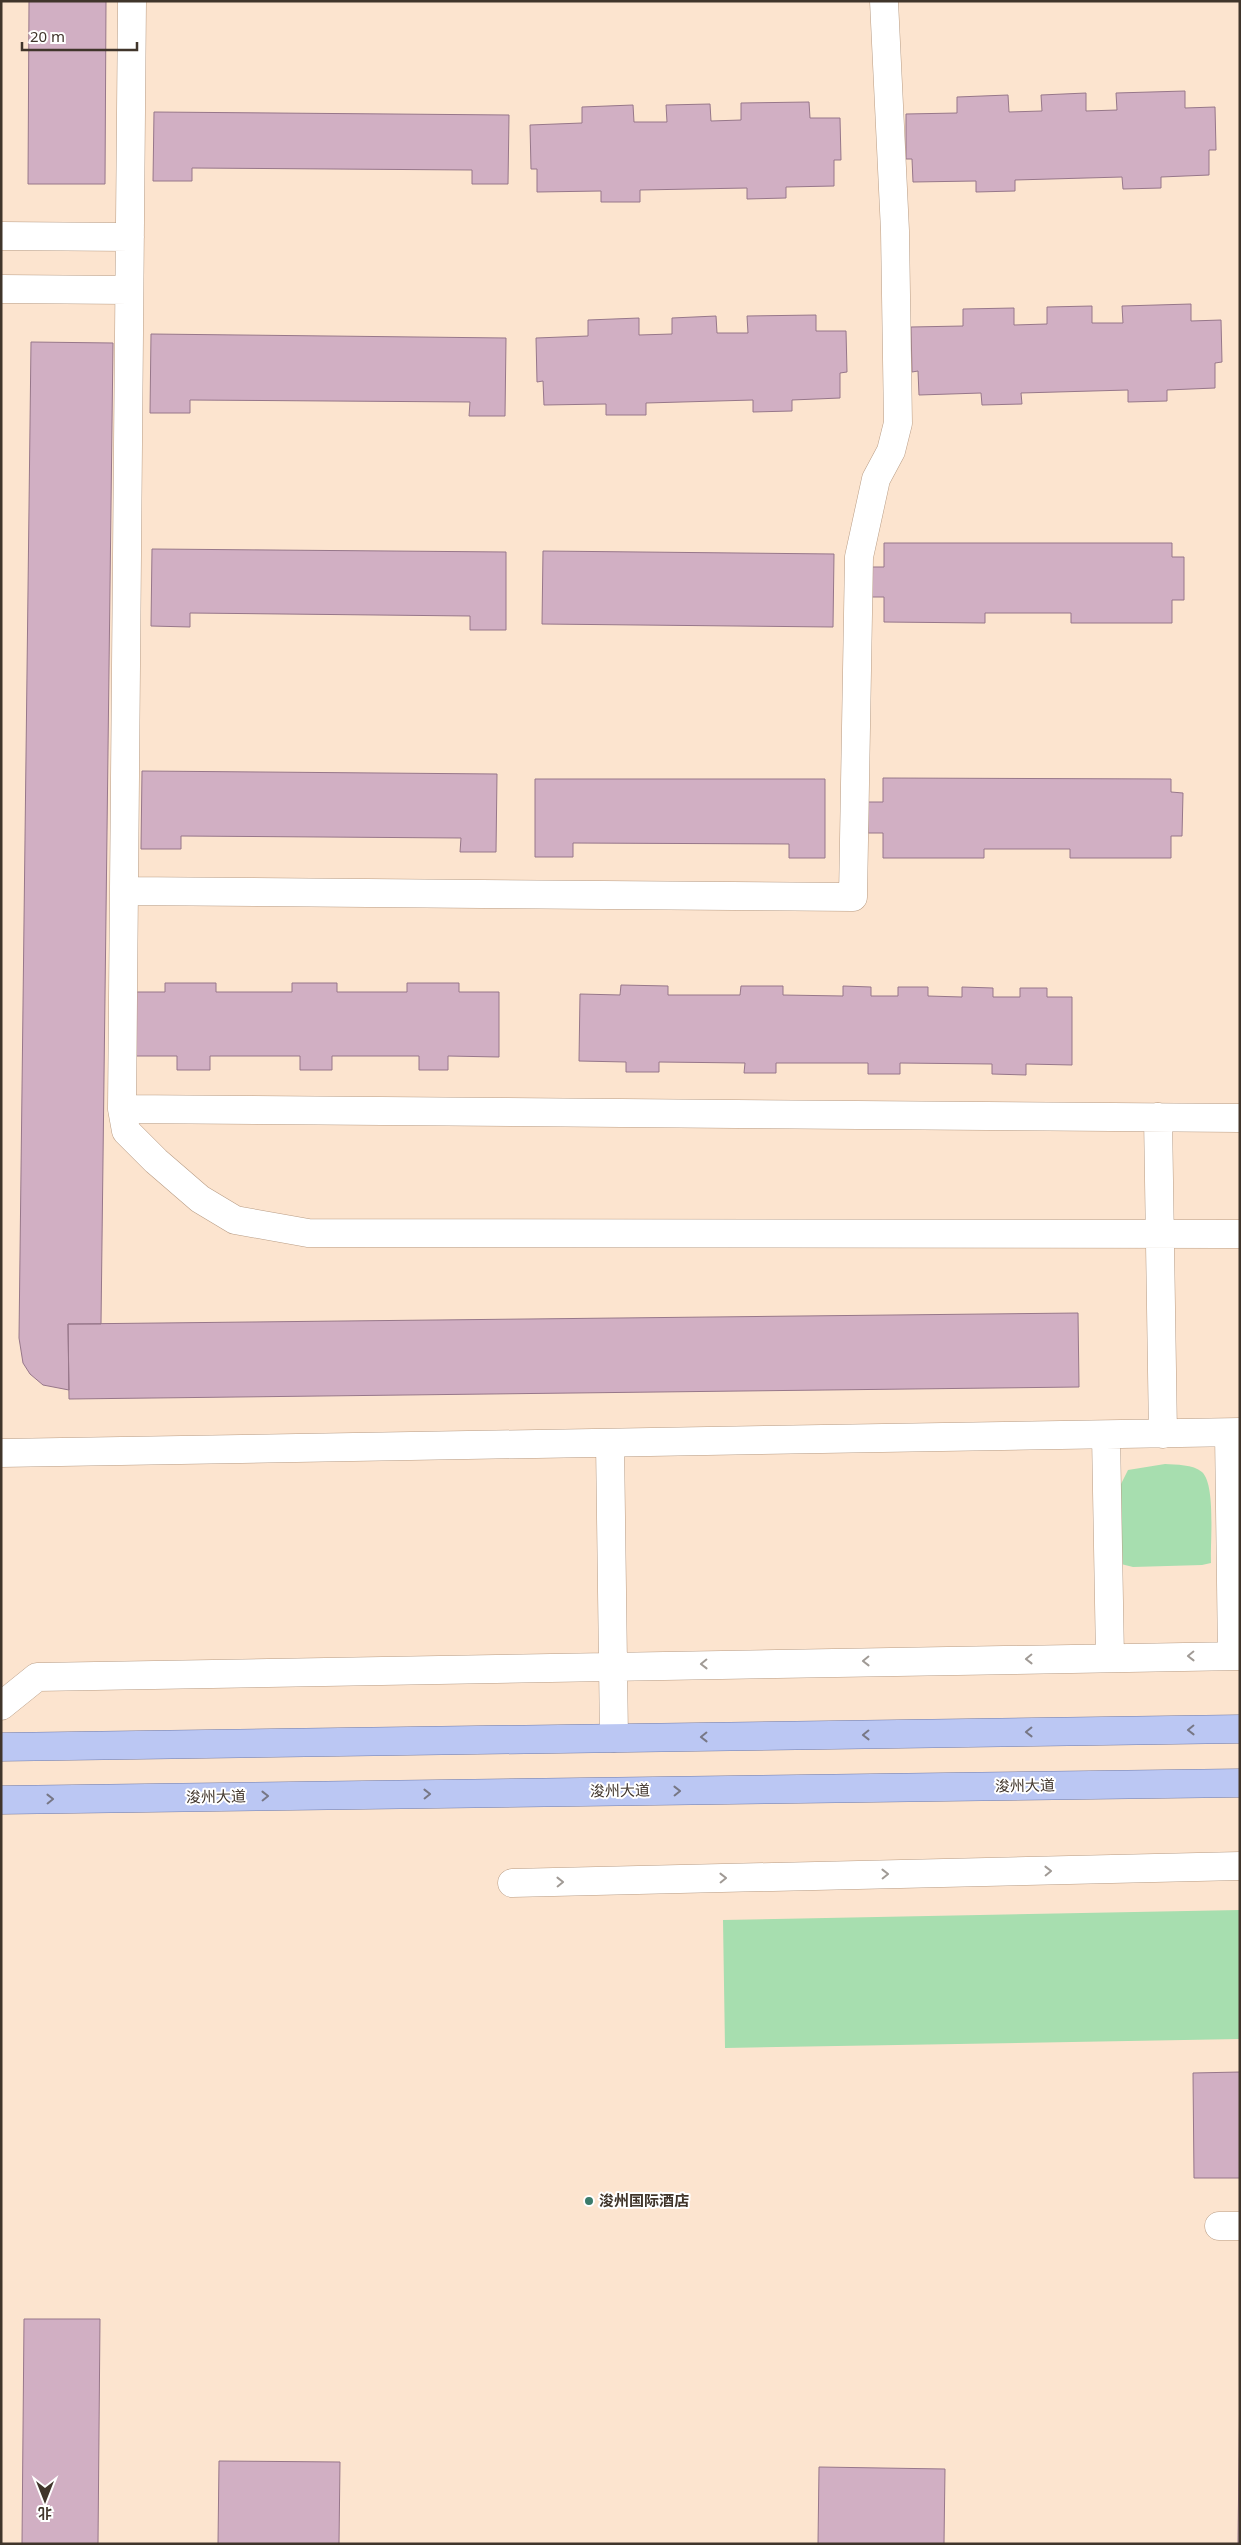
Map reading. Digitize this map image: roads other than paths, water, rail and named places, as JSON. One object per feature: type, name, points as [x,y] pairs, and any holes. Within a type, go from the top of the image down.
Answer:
[{"type":"main road","points":[[1,1747],[1240,1729]]},
{"type":"main road","name":"浚州大道","points":[[1,1800],[1240,1783]]},
{"type":"street","points":[[132,1],[122,1109],[126,1131],[156,1161],[200,1199],[235,1220],[308,1233],[1240,1234]]},
{"type":"street","points":[[124,891],[853,897],[859,558],[876,479],[892,451],[898,423],[895,231],[884,1]]},
{"type":"street","points":[[1,236],[130,237]]},
{"type":"street","points":[[1,289],[129,290]]},
{"type":"street","points":[[122,1109],[1240,1118]]},
{"type":"street","points":[[1158,1117],[1164,1434]]},
{"type":"street","points":[[1,1453],[1234,1433],[1236,1656],[613,1665],[37,1677],[1,1706]]},
{"type":"street","points":[[1106,1435],[1110,1658]]},
{"type":"street","points":[[610,1443],[614,1738]]},
{"type":"street","points":[[512,1883],[1240,1866]]},
{"type":"place","name":"浚州国际酒店","points":[[589,2201]]}]
